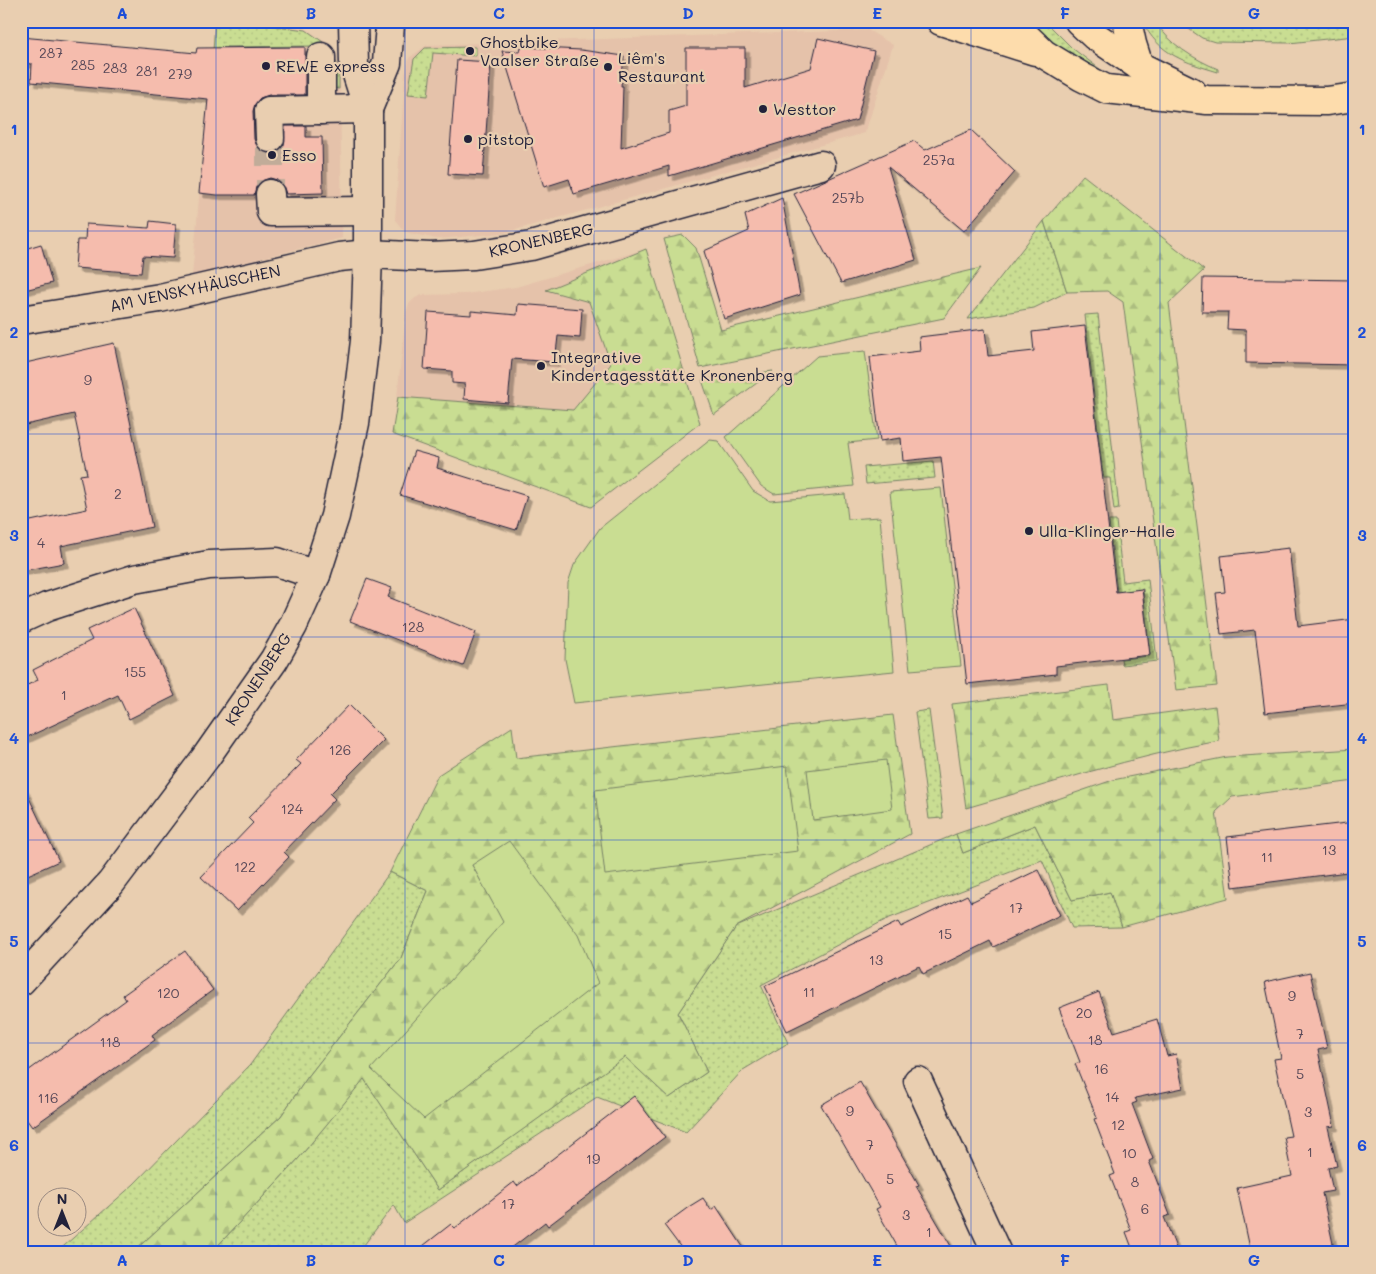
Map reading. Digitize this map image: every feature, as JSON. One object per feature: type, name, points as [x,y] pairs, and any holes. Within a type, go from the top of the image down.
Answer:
[{"type":"main road","points":[[942,21],[1044,54]]},
{"type":"main road","points":[[1010,21],[1044,54],[1106,89],[1207,100],[1327,101],[1355,98]]},
{"type":"main road","points":[[1079,21],[1095,36],[1139,66],[1207,100]]},
{"type":"main road","points":[[1126,21],[1139,66]]},
{"type":"street","name":"KRONENBERG","points":[[21,981],[111,883],[206,757],[274,660],[293,626],[316,575],[335,516],[355,423],[365,341],[368,254],[368,109],[354,65],[353,21]]},
{"type":"street","name":"KRONENBERG","points":[[368,109],[387,63],[389,21]]},
{"type":"street","points":[[321,57],[322,110]]},
{"type":"street","points":[[270,138],[269,111],[368,109]]},
{"type":"street","name":"KRONENBERG","points":[[368,254],[430,257],[474,255],[532,246],[821,165]]},
{"type":"street","points":[[270,194],[271,212],[367,211]]},
{"type":"street","name":"AM VENSKYHÄUSCHEN","points":[[21,320],[160,298],[339,257],[368,254]]},
{"type":"street","points":[[21,619],[47,608],[134,579],[209,565],[276,562],[316,575]]},
{"type":"street","points":[[918,1081],[996,1253]]},
{"type":"shaded area","name":"Esso","points":[[215,21],[240,21],[306,29],[324,41],[335,55],[340,72],[342,238],[192,276]]},
{"type":"shaded area","points":[[868,30],[893,45],[865,133],[504,233],[437,239],[405,232],[395,220],[405,74],[409,58],[427,45]]},
{"type":"shaded area","name":"Integrative Kindertagesstätte Kronenberg","points":[[646,249],[694,410],[395,417],[406,312],[409,304],[415,298],[422,295],[465,294],[516,287]]},
{"type":"green space","points":[[215,21],[238,21],[306,30],[323,42],[334,56],[339,72],[339,89],[333,88],[318,46],[226,47],[225,52],[213,52]]},
{"type":"green space","points":[[1028,21],[1045,21],[1072,48],[1109,76],[1069,58]]},
{"type":"green space","points":[[1142,21],[1155,21],[1175,44],[1200,61],[1218,69],[1218,72],[1174,56],[1156,42]]},
{"type":"green space","points":[[1177,21],[1355,21],[1355,36],[1289,43],[1215,42],[1202,38]]},
{"type":"green space","points":[[476,47],[476,56],[433,53],[428,96],[408,94],[414,59],[425,48]]},
{"type":"green space","points":[[1083,175],[1204,270],[1169,303],[1217,686],[1176,690],[1123,302],[1107,291],[1067,292],[1044,221]]},
{"type":"green space","points":[[1044,221],[1067,292],[1034,308],[968,319]]},
{"type":"green space","points":[[683,235],[696,248],[721,330],[981,268],[944,318],[700,368],[664,239]]},
{"type":"green space","points":[[646,249],[700,423],[591,507],[392,434],[398,397],[573,410],[611,364],[589,302],[546,290]]},
{"type":"green space","points":[[1098,314],[1119,509],[1114,510],[1110,478],[1104,478],[1102,467],[1085,315]]},
{"type":"green space","points":[[865,351],[877,440],[848,443],[854,486],[774,494],[761,486],[726,437],[817,356]]},
{"type":"green space","points":[[773,371],[714,415],[702,380]]},
{"type":"green space","points":[[710,440],[718,441],[753,491],[770,501],[845,494],[848,519],[880,517],[894,671],[574,703],[565,659],[568,583],[574,565],[600,528]]},
{"type":"green space","points":[[933,461],[935,478],[866,484],[864,467]]},
{"type":"green space","points":[[941,488],[961,666],[910,670],[890,492]]},
{"type":"green space","points":[[1109,521],[1116,521],[1123,582],[1148,579],[1157,661],[1122,665],[1121,659],[1150,656],[1143,589],[1117,592]]},
{"type":"green space","points":[[1109,685],[1113,720],[1215,706],[1219,741],[1123,762],[966,808],[952,704]]},
{"type":"green space","points":[[929,710],[943,818],[929,819],[915,712]]},
{"type":"green space","points":[[893,715],[910,834],[736,927],[678,1013],[707,1072],[669,1098],[625,1057],[438,1190],[364,1079],[299,1158],[211,1253],[132,1253],[281,1116],[307,1078],[401,958],[428,891],[390,872],[438,775],[512,727],[516,758]],"holes":[[[472,865],[598,983],[372,1069],[504,922]]]},
{"type":"green space","points":[[1355,749],[1355,781],[1232,797],[1216,812],[1228,898],[1122,927],[1110,892],[1072,900],[1035,825],[963,853],[956,834],[1113,780],[1227,757]]},
{"type":"green space","points":[[886,760],[892,809],[813,820],[807,770]]},
{"type":"green space","points":[[787,766],[798,851],[605,875],[595,790]]},
{"type":"green space","points":[[1035,825],[1072,900],[1110,892],[1122,927],[1072,928],[1042,860],[887,919],[761,985],[788,1043],[743,1070],[686,1132],[597,1097],[404,1223],[394,1205],[358,1253],[211,1253],[299,1158],[364,1078],[438,1190],[625,1056],[669,1098],[707,1072],[678,1013],[736,927],[956,834],[963,853]]},
{"type":"green space","points":[[509,841],[578,935],[598,983],[424,1119],[371,1069],[503,922],[472,865]]},
{"type":"green space","points":[[390,872],[428,891],[401,958],[307,1078],[281,1116],[132,1253],[56,1253],[75,1236],[88,1236],[88,1225],[134,1184],[250,1065]]},
{"type":"building","points":[[21,37],[196,53],[197,48],[305,47],[305,95],[269,95],[260,98],[255,104],[253,111],[254,139],[262,152],[271,154],[279,151],[284,145],[285,126],[306,126],[306,137],[322,137],[323,193],[286,194],[283,185],[277,180],[270,178],[261,181],[256,187],[254,195],[199,193],[208,99],[31,82],[32,64],[21,63]]},
{"type":"building","points":[[818,38],[874,51],[857,120],[669,176],[669,166],[574,194],[569,179],[544,187],[502,51],[520,52],[521,47],[581,50],[624,56],[621,86],[623,86],[621,148],[669,133],[669,111],[686,106],[686,48],[745,48],[745,88],[811,68]]},
{"type":"building","name":"pitstop","points":[[457,60],[491,62],[483,176],[448,174]]},
{"type":"building","points":[[971,130],[1015,172],[964,231],[888,167],[916,260],[841,283],[794,194],[914,141],[925,150]]},
{"type":"building","points":[[782,198],[800,295],[724,319],[704,251],[749,231],[745,215]]},
{"type":"building","points":[[150,221],[176,224],[173,258],[143,256],[141,273],[75,268],[77,240],[85,240],[86,224],[149,228]]},
{"type":"building","points":[[41,244],[52,283],[21,291],[21,250]]},
{"type":"building","points":[[1203,278],[1355,280],[1355,365],[1246,363],[1246,330],[1227,329],[1228,312],[1202,312]]},
{"type":"building","points":[[518,304],[582,309],[580,338],[558,336],[555,362],[512,359],[508,403],[464,399],[465,384],[452,383],[452,371],[424,369],[428,312],[471,315],[471,311],[517,315]]},
{"type":"building","name":"Ulla-Klinger-Halle","points":[[1085,326],[1116,592],[1142,589],[1150,655],[1056,666],[1056,674],[967,684],[941,457],[903,461],[901,438],[880,441],[870,357],[920,351],[919,337],[985,329],[988,356],[1034,351],[1032,332]]},
{"type":"building","points":[[114,343],[152,527],[61,546],[64,563],[21,571],[21,523],[87,509],[80,475],[87,474],[74,414],[21,426],[21,364]]},
{"type":"building","points":[[414,451],[439,458],[437,468],[527,496],[516,530],[400,495]]},
{"type":"building","points":[[1289,548],[1298,626],[1355,619],[1355,703],[1265,713],[1255,630],[1221,634],[1216,593],[1225,592],[1221,556]]},
{"type":"building","points":[[367,579],[392,588],[388,597],[476,632],[463,666],[350,621]]},
{"type":"building","points":[[134,608],[175,696],[129,719],[118,695],[21,740],[21,688],[38,680],[33,670],[92,640],[87,630]]},
{"type":"building","points":[[349,705],[384,740],[330,794],[335,799],[284,852],[289,857],[237,911],[201,877],[253,823],[248,818],[301,764],[296,760]]},
{"type":"building","points":[[21,781],[59,861],[21,878]]},
{"type":"building","points":[[1355,822],[1355,871],[1233,887],[1227,837]]},
{"type":"building","points":[[1038,870],[1060,915],[993,947],[990,941],[923,974],[919,966],[787,1031],[765,986],[898,922],[901,927],[967,895],[971,902]]},
{"type":"building","points":[[185,951],[213,990],[152,1035],[155,1040],[32,1127],[21,1112],[21,1076],[126,1000],[123,995]]},
{"type":"building","points":[[1310,972],[1327,1048],[1318,1050],[1334,1126],[1328,1127],[1337,1166],[1328,1168],[1333,1191],[1322,1193],[1335,1253],[1251,1253],[1237,1188],[1292,1176],[1284,1137],[1291,1136],[1274,1059],[1281,1058],[1265,982]]},
{"type":"building","points":[[1099,992],[1114,1032],[1157,1019],[1167,1056],[1176,1054],[1183,1088],[1135,1098],[1137,1102],[1132,1104],[1153,1159],[1149,1161],[1170,1215],[1164,1217],[1178,1253],[1134,1253],[1126,1232],[1131,1230],[1110,1176],[1115,1174],[1094,1119],[1097,1118],[1075,1064],[1080,1062],[1059,1008]]},
{"type":"building","points":[[860,1082],[919,1185],[916,1186],[955,1253],[901,1253],[876,1209],[880,1207],[821,1105]]},
{"type":"building","points":[[634,1096],[665,1137],[548,1226],[545,1222],[505,1253],[414,1253],[451,1224],[455,1228],[514,1182],[517,1186]]},
{"type":"building","points":[[703,1198],[711,1210],[716,1206],[747,1253],[685,1253],[664,1225]]},
{"type":"tunnel","points":[[270,138],[270,194]]},
{"type":"place","name":"Ghostbike Vaalser Straße","points":[[470,51]]},
{"type":"place","name":"REWE express","points":[[266,66]]},
{"type":"place","name":"Liêm's Restaurant","points":[[608,67]]},
{"type":"place","name":"Westtor","points":[[763,109]]},
{"type":"place","name":"pitstop","points":[[468,139]]},
{"type":"place","name":"Esso","points":[[272,155]]},
{"type":"place","name":"Integrative Kindertagesstätte Kronenberg","points":[[541,366]]},
{"type":"place","name":"Ulla-Klinger-Halle","points":[[1029,531]]}]
